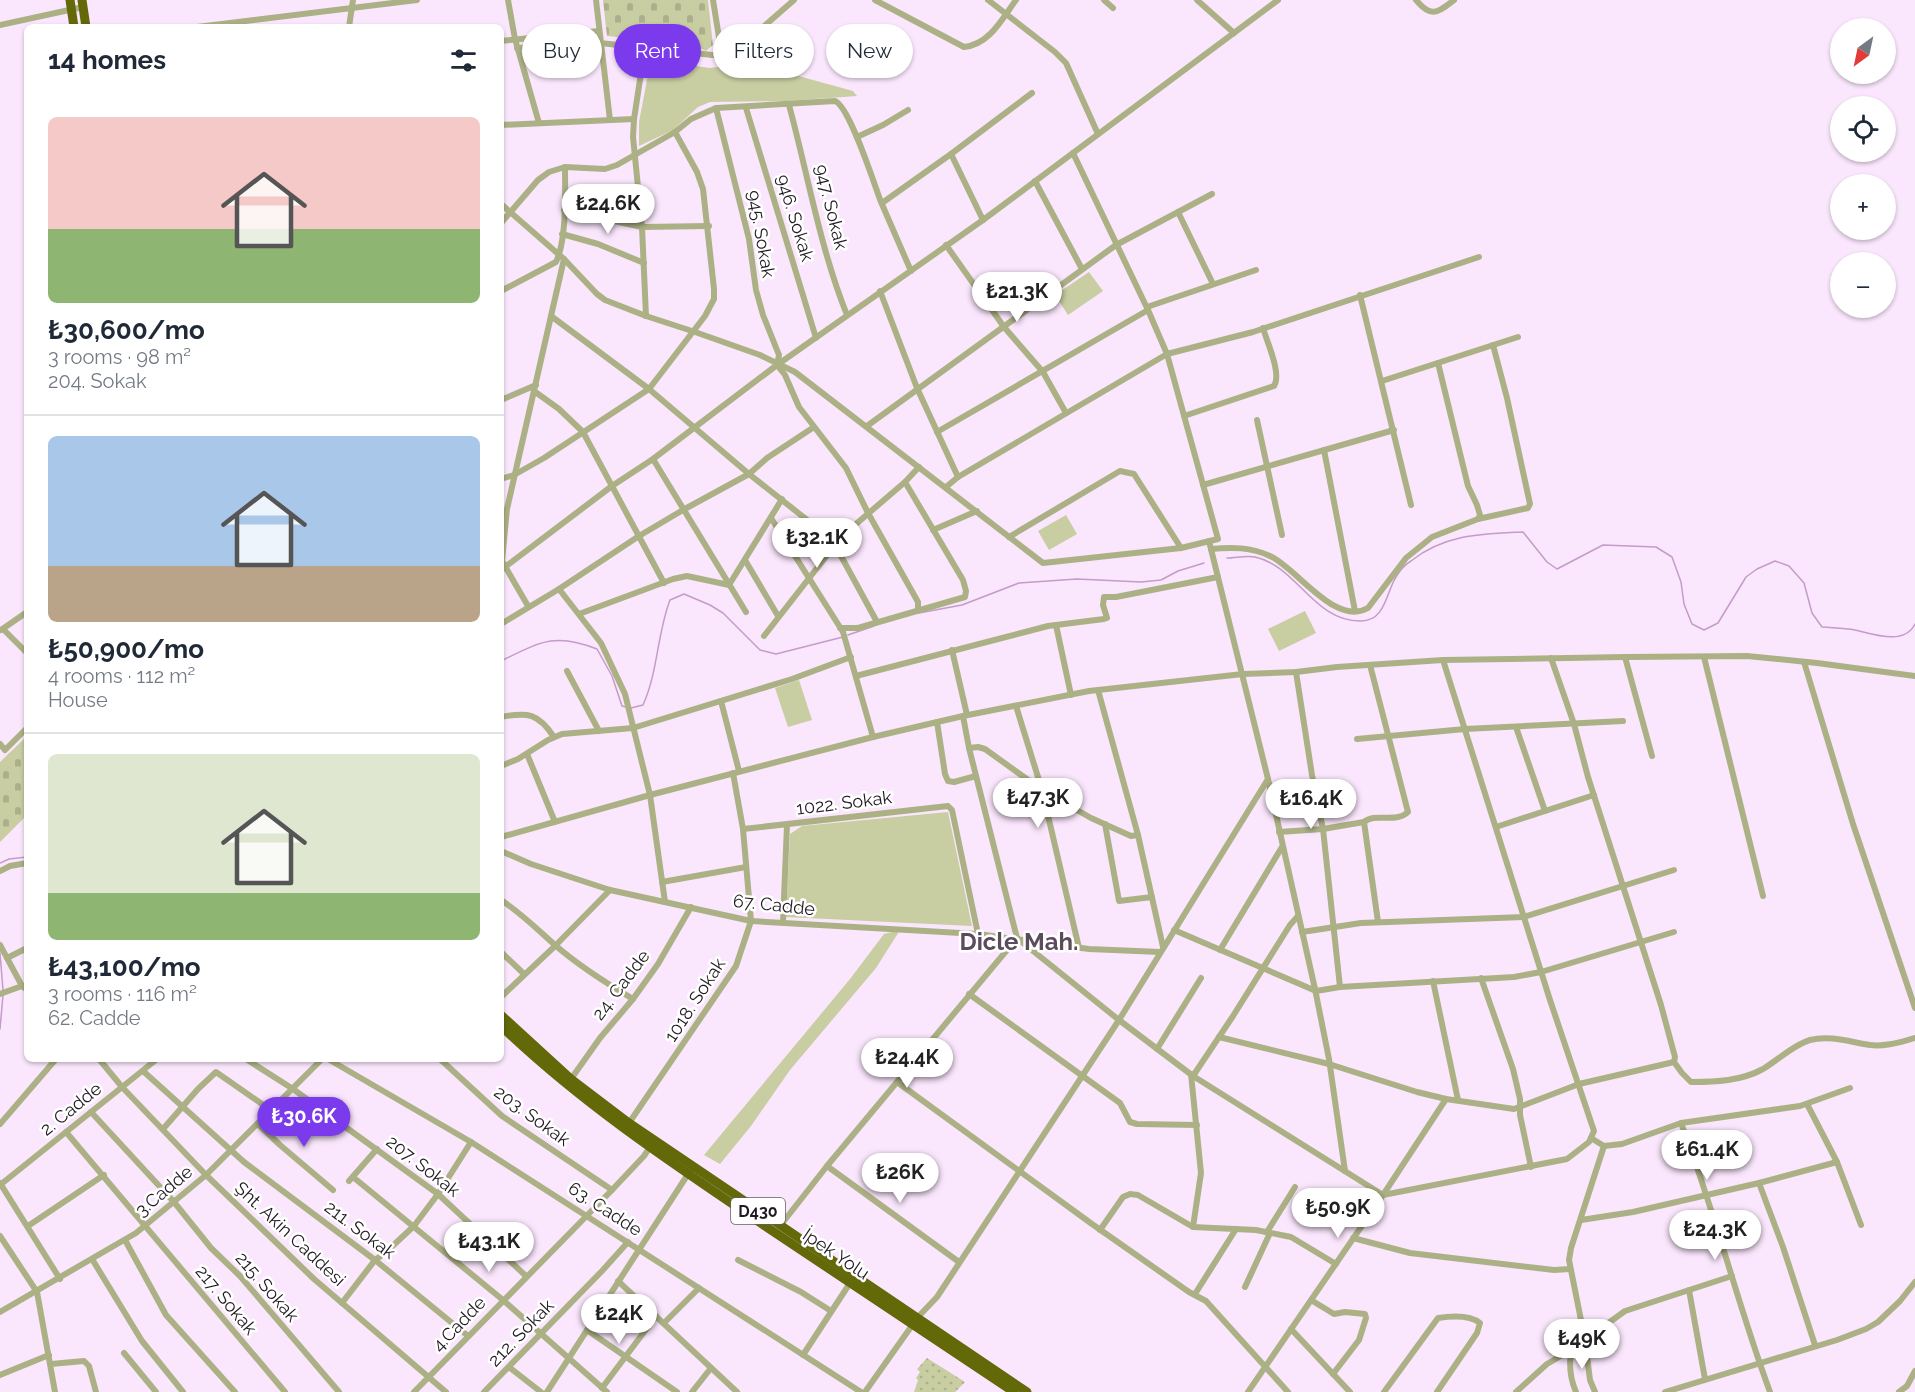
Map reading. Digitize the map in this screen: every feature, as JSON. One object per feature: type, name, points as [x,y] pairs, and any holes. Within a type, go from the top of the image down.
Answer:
[{"type":"highway","points":[[82,4],[85,24]]},
{"type":"highway","points":[[71,5],[74,24]]},
{"type":"highway","name":"D430","points":[[504,1018],[571,1078],[690,1171],[780,1226],[916,1321],[1027,1392]]},
{"type":"highway","name":"İpek Yolu","points":[[504,1029],[542,1065],[650,1147],[690,1171],[850,1283],[916,1321],[1014,1392]]},
{"type":"street","points":[[217,24],[353,4],[417,0]]},
{"type":"street","points":[[508,0],[517,48],[539,123]]},
{"type":"street","points":[[596,0],[598,24]]},
{"type":"street","points":[[713,0],[717,24]]},
{"type":"street","points":[[767,24],[794,0]]},
{"type":"street","points":[[988,0],[1066,63],[1098,134]]},
{"type":"street","points":[[880,1],[964,47],[974,46],[984,41],[1016,0]]},
{"type":"street","points":[[1104,0],[1113,8]]},
{"type":"street","points":[[1197,0],[1234,33]]},
{"type":"street","points":[[504,568],[612,486],[695,428],[777,364],[983,220],[1278,0]]},
{"type":"street","points":[[1416,0],[1432,13],[1454,0]]},
{"type":"street","points":[[0,25],[82,4]]},
{"type":"street","points":[[350,24],[353,4]]},
{"type":"street","points":[[504,41],[522,38]]},
{"type":"street","points":[[517,48],[522,48]]},
{"type":"street","points":[[602,58],[610,120]]},
{"type":"street","points":[[640,78],[634,119],[634,155],[642,227],[646,316]]},
{"type":"street","points":[[882,203],[1032,93]]},
{"type":"street","points":[[504,219],[538,180],[549,172],[565,167],[605,169],[675,132],[691,119],[716,108],[839,102],[857,137],[911,271]]},
{"type":"street","name":"947. Sokak","points":[[789,105],[823,241],[847,315]]},
{"type":"street","name":"945. Sokak","points":[[716,108],[749,239],[756,290],[779,355],[777,364],[785,375],[799,407],[846,468],[868,513],[918,602],[918,610]]},
{"type":"street","name":"946. Sokak","points":[[746,108],[816,338]]},
{"type":"street","points":[[857,137],[908,111]]},
{"type":"street","points":[[504,125],[634,119]]},
{"type":"street","points":[[504,478],[514,475],[649,389],[695,332],[714,299],[709,226],[703,189],[697,172],[675,132]]},
{"type":"street","points":[[504,207],[605,300],[760,355],[795,372],[1043,562],[1181,548],[1218,539],[1167,354],[1148,309],[1073,153]]},
{"type":"street","points":[[951,154],[983,220]]},
{"type":"street","points":[[504,540],[507,509],[551,316],[561,257],[565,167]]},
{"type":"street","points":[[1035,181],[1082,270]]},
{"type":"street","points":[[867,426],[1116,245],[1212,194]]},
{"type":"street","points":[[564,210],[642,227],[709,226]]},
{"type":"street","points":[[1178,212],[1213,284]]},
{"type":"street","points":[[561,234],[598,244],[644,264]]},
{"type":"street","points":[[946,245],[1004,327],[1043,372],[1066,413]]},
{"type":"street","points":[[504,289],[556,262],[561,257]]},
{"type":"street","points":[[946,487],[958,477],[1167,354],[1263,328],[1479,257]]},
{"type":"street","points":[[937,432],[1148,309],[1256,270]]},
{"type":"street","points":[[880,291],[917,388],[958,477]]},
{"type":"street","points":[[1360,295],[1411,505]]},
{"type":"street","points":[[551,316],[649,389],[835,544],[877,622]]},
{"type":"street","points":[[1184,416],[1274,386],[1277,382],[1277,374],[1263,328]]},
{"type":"street","points":[[1382,381],[1518,337]]},
{"type":"street","points":[[1211,549],[1233,547],[1259,551],[1273,557],[1330,604],[1340,609],[1362,611],[1368,608],[1406,558],[1432,537],[1478,519],[1528,508],[1530,504],[1507,398],[1492,345]]},
{"type":"street","points":[[1438,363],[1468,486],[1480,515],[1478,519]]},
{"type":"street","points":[[504,399],[535,388]]},
{"type":"street","points":[[535,388],[583,432],[664,583]]},
{"type":"street","points":[[1257,420],[1282,535]]},
{"type":"street","points":[[504,622],[639,536],[749,474],[768,458],[814,427]]},
{"type":"street","points":[[1203,485],[1394,430]]},
{"type":"street","points":[[1324,450],[1355,611]]},
{"type":"street","points":[[653,459],[746,612]]},
{"type":"street","points":[[764,636],[835,544],[919,467]]},
{"type":"street","points":[[1009,537],[1120,471],[1134,474],[1181,548]]},
{"type":"street","points":[[841,630],[858,628],[965,597],[963,580],[905,482]]},
{"type":"street","points":[[729,585],[782,499]]},
{"type":"street","points":[[933,530],[977,511]]},
{"type":"street","points":[[771,518],[841,630],[851,657],[873,737]]},
{"type":"street","points":[[1209,542],[1243,674],[1316,991],[1345,1171]]},
{"type":"street","points":[[745,560],[778,616]]},
{"type":"street","points":[[504,570],[528,606]]},
{"type":"street","points":[[579,614],[687,576],[729,585]]},
{"type":"street","points":[[856,676],[1056,625],[1107,618],[1103,605],[1104,597],[1116,597],[1218,577]]},
{"type":"street","points":[[559,589],[601,644],[625,694],[651,795],[665,902]]},
{"type":"street","points":[[24,613],[1,629],[24,650]]},
{"type":"street","points":[[1056,625],[1071,695]]},
{"type":"street","points":[[952,650],[969,748],[1017,938],[1192,1075],[1383,1195],[1568,1159],[1591,1138],[1594,1131],[1541,972],[1443,660]]},
{"type":"street","points":[[504,836],[873,737],[965,715],[1098,690],[1243,674],[1370,665],[1443,660],[1551,658],[1748,656],[1915,676]]},
{"type":"street","points":[[504,765],[562,734],[633,728],[792,679],[851,657]]},
{"type":"street","points":[[1625,657],[1652,756]]},
{"type":"street","points":[[1704,657],[1763,896]]},
{"type":"street","points":[[1551,658],[1574,724],[1594,795],[1661,1005],[1675,1057],[1674,1062],[1682,1073],[1691,1082],[1734,1080],[1763,1069],[1811,1040],[1846,1040],[1872,1045],[1892,1044],[1915,1038]]},
{"type":"street","points":[[1804,662],[1853,824],[1915,1008]]},
{"type":"street","points":[[1279,832],[1323,829],[1364,822],[1369,819],[1400,818],[1408,812],[1370,665]]},
{"type":"street","points":[[567,671],[599,731]]},
{"type":"street","points":[[1296,672],[1311,775],[1323,829],[1340,987]]},
{"type":"street","points":[[1098,690],[1138,835],[1162,949]]},
{"type":"street","name":"1018. Sokak","points":[[629,1123],[736,966],[751,921],[736,772],[721,701]]},
{"type":"street","points":[[1016,706],[1042,790],[1079,948]]},
{"type":"street","points":[[504,716],[524,713],[533,716],[546,726],[554,737]]},
{"type":"street","points":[[1357,739],[1465,729],[1623,721]]},
{"type":"street","points":[[937,722],[948,781],[954,782],[976,776]]},
{"type":"street","points":[[1516,727],[1545,811]]},
{"type":"street","points":[[0,744],[3,753],[24,731]]},
{"type":"street","points":[[969,748],[985,749],[1042,790],[1105,824],[1131,836],[1138,835]]},
{"type":"street","points":[[527,754],[555,822]]},
{"type":"street","points":[[865,1392],[916,1321],[937,1297],[1119,1020],[1268,779]]},
{"type":"street","points":[[1496,826],[1594,795]]},
{"type":"street","name":"1022. Sokak","points":[[743,829],[948,806],[952,810],[978,934]]},
{"type":"street","points":[[1364,822],[1378,922]]},
{"type":"street","points":[[1105,824],[1119,901],[1152,897]]},
{"type":"street","points":[[783,922],[787,825]]},
{"type":"street","points":[[1220,950],[1282,846]]},
{"type":"street","name":"67. Cadde","points":[[504,852],[531,864],[610,890],[751,921],[978,934],[1079,948],[1162,949]]},
{"type":"street","points":[[0,871],[10,866],[24,864]]},
{"type":"street","points":[[662,882],[746,867]]},
{"type":"street","points":[[1302,932],[1378,922],[1524,917],[1674,870]]},
{"type":"street","points":[[504,994],[610,890]]},
{"type":"street","points":[[504,902],[522,914],[555,946],[598,979],[633,999]]},
{"type":"street","name":"24. Cadde","points":[[571,1078],[658,964],[691,907]]},
{"type":"street","points":[[1193,1227],[1201,1173],[1192,1075],[1298,916]]},
{"type":"street","points":[[1174,930],[1316,991],[1340,987],[1514,977],[1541,972],[1674,932]]},
{"type":"street","points":[[780,1226],[827,1166],[1017,938]]},
{"type":"street","points":[[0,945],[24,988],[0,994]]},
{"type":"street","points":[[7,958],[24,950]]},
{"type":"street","points":[[504,955],[524,974]]},
{"type":"street","points":[[1157,1049],[1201,978]]},
{"type":"street","points":[[1481,978],[1514,1069],[1520,1099],[1520,1115],[1531,1167]]},
{"type":"street","points":[[1432,981],[1458,1100]]},
{"type":"street","points":[[969,994],[1120,1103],[1130,1122],[1197,1125]]},
{"type":"street","points":[[1219,1037],[1329,1064],[1417,1092],[1446,1099],[1514,1109],[1579,1084],[1674,1062]]},
{"type":"street","points":[[0,1124],[53,1062]]},
{"type":"street","name":"Şht. Akin Caddesi","points":[[101,1062],[122,1087],[206,1175],[314,1279],[446,1392]]},
{"type":"street","name":"2. Cadde","points":[[1,1184],[154,1062]]},
{"type":"street","name":"207. Sokak","points":[[251,1062],[293,1089],[438,1194],[526,1276]]},
{"type":"street","name":"3.Cadde","points":[[0,1312],[60,1279],[145,1226],[206,1175],[273,1111],[319,1062]]},
{"type":"street","name":"63. Cadde","points":[[333,1062],[471,1142],[861,1392]]},
{"type":"street","name":"203. Sokak","points":[[443,1062],[502,1116],[612,1190]]},
{"type":"street","name":"211. Sokak","points":[[142,1071],[244,1162],[375,1260],[468,1336]]},
{"type":"street","points":[[163,1129],[216,1072],[273,1111]]},
{"type":"street","points":[[897,1082],[1100,1230],[1189,1292],[1206,1301],[1288,1392]]},
{"type":"street","points":[[1591,1138],[1604,1146],[1622,1144],[1681,1123],[1770,1112],[1807,1104],[1850,1088]]},
{"type":"street","points":[[1248,1392],[1446,1099]]},
{"type":"street","points":[[1807,1104],[1837,1162],[1861,1225]]},
{"type":"street","name":"215. Sokak","points":[[91,1112],[174,1202],[211,1248],[240,1276],[339,1392]]},
{"type":"street","points":[[1681,1123],[1707,1193],[1770,1392]]},
{"type":"street","points":[[258,1124],[333,1190]]},
{"type":"street","name":"217. Sokak","points":[[66,1132],[285,1392]]},
{"type":"street","points":[[342,1303],[375,1260],[414,1226],[438,1194],[471,1142]]},
{"type":"street","points":[[1595,1392],[1590,1380],[1585,1340],[1569,1260],[1604,1146]]},
{"type":"street","name":"4.Cadde","points":[[414,1392],[612,1190],[650,1147]]},
{"type":"street","points":[[377,1149],[351,1179],[414,1226],[503,1300],[604,1390],[626,1355],[656,1317]]},
{"type":"street","points":[[1581,1220],[1633,1212],[1707,1193],[1759,1183],[1837,1162]]},
{"type":"street","points":[[827,1166],[959,1262]]},
{"type":"street","points":[[509,1367],[547,1392],[690,1171]]},
{"type":"street","points":[[28,1226],[104,1175]]},
{"type":"street","points":[[1759,1183],[1784,1247],[1815,1345]]},
{"type":"street","points":[[1,1184],[60,1279]]},
{"type":"street","points":[[1245,1287],[1269,1233],[1295,1187]]},
{"type":"street","points":[[1100,1230],[1123,1197],[1130,1194],[1138,1195],[1193,1227],[1236,1229],[1291,1237],[1336,1264]]},
{"type":"street","points":[[1195,1294],[1236,1229]]},
{"type":"street","points":[[0,1236],[37,1292],[55,1392]]},
{"type":"street","points":[[1353,1238],[1410,1253],[1554,1270],[1570,1269]]},
{"type":"street","points":[[125,1240],[166,1315],[234,1392]]},
{"type":"street","name":"212. Sokak","points":[[484,1392],[628,1242]]},
{"type":"street","points":[[92,1259],[142,1341],[183,1392]]},
{"type":"street","points":[[738,1260],[801,1292],[831,1311]]},
{"type":"street","points":[[1516,1392],[1547,1364],[1625,1311],[1732,1276]]},
{"type":"street","points":[[618,1281],[737,1392]]},
{"type":"street","points":[[1665,1392],[1837,1340],[1866,1329],[1878,1322],[1900,1301],[1915,1282]]},
{"type":"street","points":[[803,1355],[850,1283]]},
{"type":"street","points":[[664,1323],[699,1288]]},
{"type":"street","points":[[1689,1290],[1705,1379]]},
{"type":"street","points":[[1311,1300],[1334,1314],[1365,1314],[1366,1318],[1359,1340],[1333,1374]]},
{"type":"street","points":[[1384,1392],[1438,1318],[1469,1318],[1478,1321],[1477,1333],[1437,1392]]},
{"type":"street","points":[[1291,1329],[1350,1392]]},
{"type":"street","points":[[587,1330],[677,1392]]},
{"type":"street","points":[[1570,1350],[1572,1382],[1576,1392]]},
{"type":"street","points":[[124,1353],[156,1392]]},
{"type":"street","points":[[0,1375],[49,1355]]},
{"type":"street","points":[[51,1364],[84,1360],[90,1366],[96,1392]]},
{"type":"street","points":[[692,1392],[711,1368]]},
{"type":"street","points":[[1899,1392],[1908,1389],[1915,1371]]},
{"type":"green space","points":[[603,0],[708,0],[713,45],[706,51],[701,49],[701,24],[614,24],[614,37],[607,36]]},
{"type":"green space","points":[[701,67],[713,68],[713,78],[806,78],[853,91],[857,96],[786,101],[710,102],[698,107],[673,130],[639,146],[639,122],[647,78],[701,78]]},
{"type":"green space","points":[[1089,272],[1103,291],[1068,315],[1055,295]]},
{"type":"green space","points":[[1066,515],[1077,534],[1049,550],[1038,531]]},
{"type":"green space","points":[[1305,611],[1316,633],[1279,651],[1268,629]]},
{"type":"green space","points":[[799,680],[812,720],[788,727],[775,688]]},
{"type":"green space","points":[[24,739],[24,818],[0,842],[0,762]]},
{"type":"green space","points":[[948,812],[972,926],[786,917],[790,834],[802,826]]},
{"type":"green space","points":[[900,930],[876,968],[790,1070],[751,1126],[720,1164],[704,1155],[850,979],[884,934]]},
{"type":"green space","points":[[927,1358],[965,1382],[955,1392],[914,1392],[918,1380],[916,1378],[920,1372],[917,1369]]},
{"type":"waterway","points":[[1227,558],[1252,556],[1270,562],[1331,613],[1345,619],[1361,621],[1370,620],[1376,616],[1401,570],[1424,552],[1437,545],[1464,537],[1523,532],[1547,562],[1557,569],[1603,545],[1656,547],[1672,557],[1681,582],[1684,604],[1692,624],[1704,630],[1718,623],[1746,577],[1775,561],[1789,566],[1804,583],[1812,613],[1822,627],[1851,629],[1879,636],[1896,637],[1910,631],[1915,624]]},
{"type":"waterway","points":[[919,613],[962,605],[1019,583],[1077,579],[1141,582],[1161,580],[1178,571],[1204,563]]},
{"type":"waterway","points":[[631,708],[643,705],[648,692],[670,600],[684,594],[723,613],[760,650],[776,654],[843,637]]},
{"type":"waterway","points":[[848,635],[874,626]]},
{"type":"waterway","points":[[504,660],[537,644],[558,640],[597,649],[612,676],[622,706],[626,707]]},
{"type":"waterway","points":[[0,863],[9,859],[24,857]]},
{"type":"waterway","points":[[0,953],[3,990]]},
{"type":"waterway","points":[[0,1029],[3,995]]},
{"type":"district","name":"Dicle Mah.","points":[[1019,942]]}]
